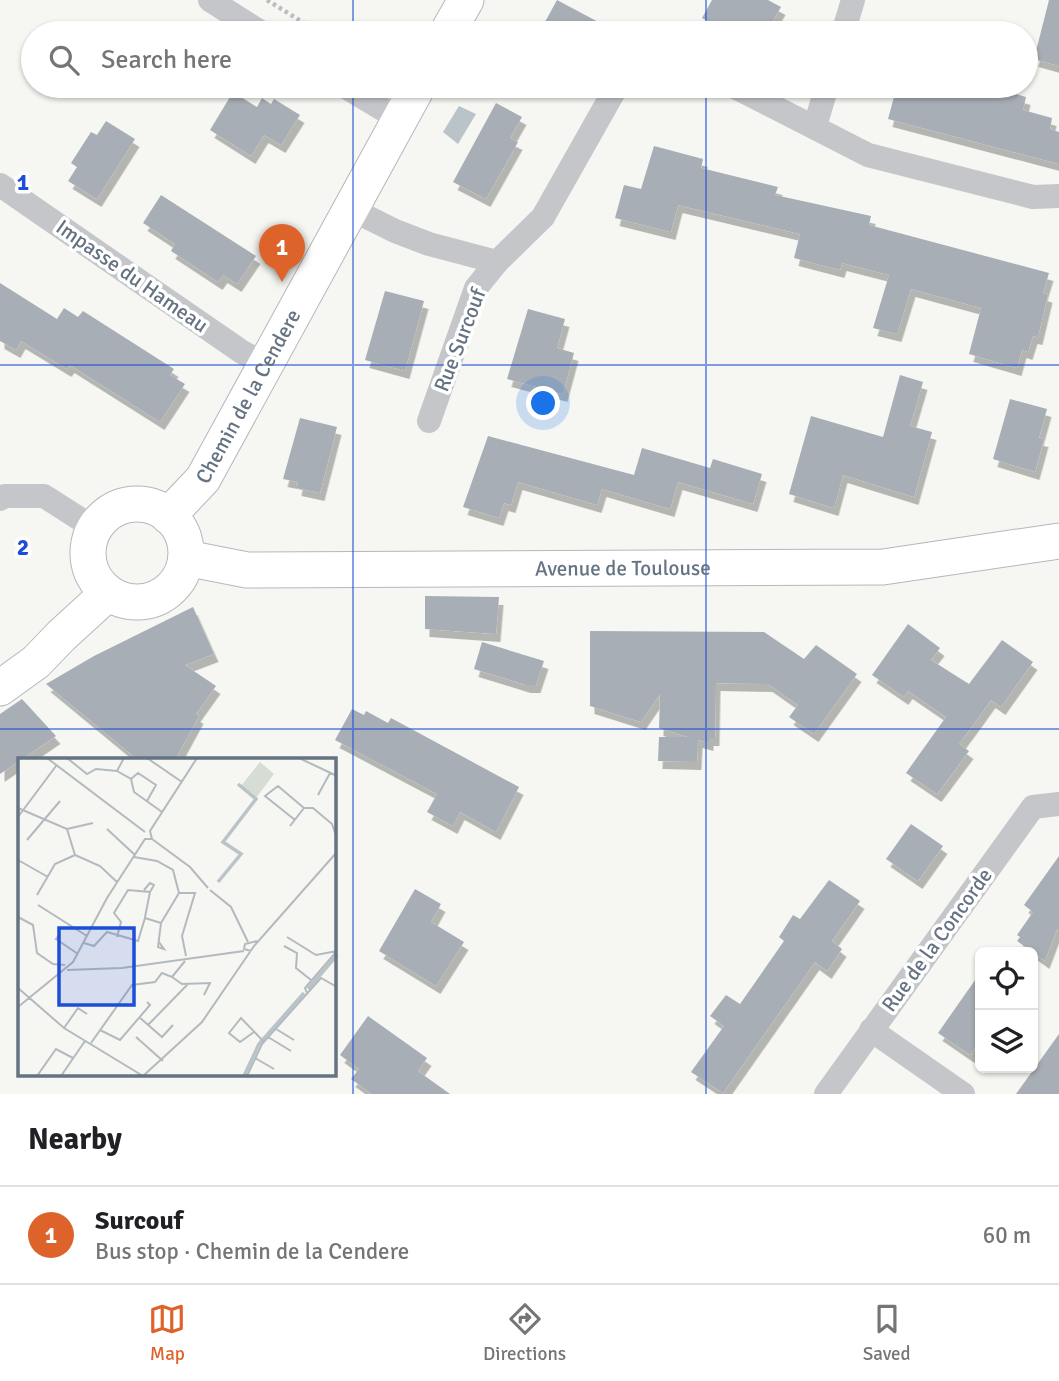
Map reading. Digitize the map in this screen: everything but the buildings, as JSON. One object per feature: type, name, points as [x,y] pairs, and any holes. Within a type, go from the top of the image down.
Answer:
[{"type":"street","points":[[210,0],[243,21]]},
{"type":"street","points":[[454,21],[466,0]]},
{"type":"street","points":[[847,21],[853,0]]},
{"type":"street","points":[[364,98],[399,119]]},
{"type":"street","name":"Chemin de la Cendere","points":[[168,516],[203,479],[411,98]]},
{"type":"street","name":"Rue Surcouf","points":[[429,422],[476,288],[497,262],[543,217],[610,98]]},
{"type":"street","points":[[758,98],[867,155],[1033,197],[1059,195]]},
{"type":"street","points":[[815,126],[823,98]]},
{"type":"street","name":"Impasse du Hameau","points":[[0,185],[242,352],[265,364]]},
{"type":"street","points":[[351,209],[429,244],[497,262]]},
{"type":"street","points":[[0,499],[5,496],[44,496],[94,528]]},
{"type":"street","points":[[129,505],[156,508],[168,516],[182,535],[186,558],[181,575],[171,589],[157,598],[140,603],[123,601],[97,583],[87,556],[94,528],[103,517],[115,509],[129,505]]},
{"type":"street","name":"Avenue de Toulouse","points":[[186,558],[247,570],[883,567],[1059,541]]},
{"type":"street","points":[[0,688],[36,663],[108,593]]},
{"type":"street","name":"Rue de la Concorde","points":[[826,1094],[1034,807],[1059,804]]},
{"type":"street","points":[[871,1030],[963,1094]]},
{"type":"path","points":[[267,0],[301,21]]},
{"type":"shaded area","points":[[459,106],[476,114],[458,144],[443,132]]},
{"type":"place","name":"Surcouf","points":[[282,282]]}]
